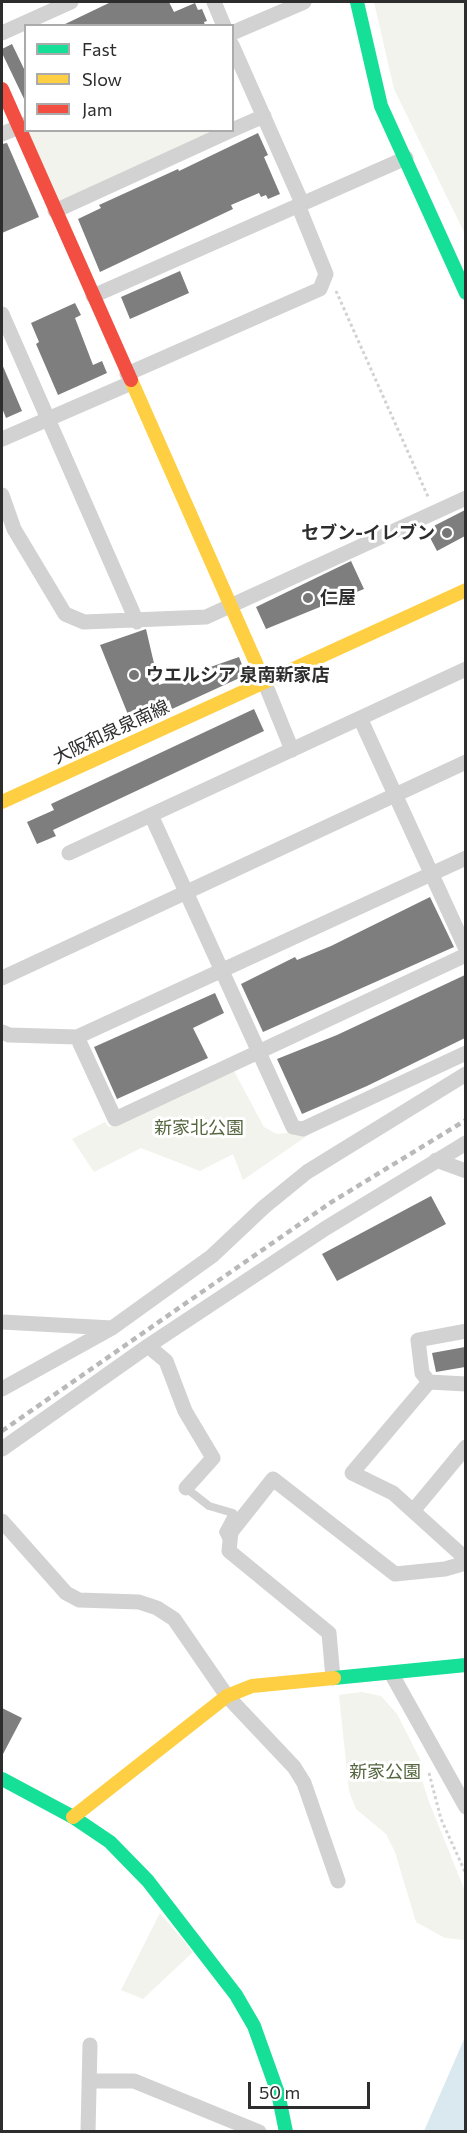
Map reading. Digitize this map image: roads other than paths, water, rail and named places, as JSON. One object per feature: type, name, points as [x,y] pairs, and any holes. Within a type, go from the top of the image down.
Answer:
[{"type":"street","points":[[2,33],[71,2]]},
{"type":"street","points":[[214,2],[223,24]]},
{"type":"street","points":[[234,32],[304,2]]},
{"type":"street","points":[[357,2],[381,106],[465,293]]},
{"type":"street","points":[[2,439],[320,288],[326,274],[264,116],[234,49]]},
{"type":"street","points":[[2,89],[22,125],[2,134]]},
{"type":"street","points":[[234,129],[264,116]]},
{"type":"street","points":[[25,132],[55,211],[264,681],[292,750]]},
{"type":"street","points":[[55,211],[228,132]]},
{"type":"street","points":[[93,296],[406,158]]},
{"type":"street","points":[[2,314],[137,622]]},
{"type":"street","points":[[2,495],[14,529],[65,614],[84,622],[137,622],[206,617],[465,498]]},
{"type":"street","name":"大阪和泉泉南線","points":[[2,802],[465,590]]},
{"type":"street","points":[[69,853],[465,669]]},
{"type":"street","points":[[360,718],[465,949]]},
{"type":"street","points":[[2,978],[465,762]]},
{"type":"street","points":[[151,815],[293,1127],[303,1129],[465,1053]]},
{"type":"street","points":[[2,1032],[9,1035],[77,1037],[465,858]]},
{"type":"street","points":[[77,1037],[115,1119],[465,955]]},
{"type":"street","points":[[2,1389],[112,1328],[212,1256],[264,1207],[307,1172],[465,1074]]},
{"type":"street","points":[[2,1449],[148,1346],[326,1228],[465,1143]]},
{"type":"street","points":[[436,1160],[465,1172]]},
{"type":"street","points":[[2,1322],[112,1328]]},
{"type":"street","points":[[465,1331],[418,1340],[422,1373],[429,1382],[465,1384]]},
{"type":"street","points":[[148,1346],[166,1361],[185,1411],[213,1458],[186,1488]]},
{"type":"street","points":[[333,1678],[329,1633],[229,1551],[231,1532],[273,1479],[395,1574],[445,1569],[465,1561],[393,1493],[352,1473],[429,1382]]},
{"type":"street","points":[[413,1511],[465,1447]]},
{"type":"street","points":[[2,1521],[66,1593],[79,1600],[139,1602],[157,1608],[174,1619],[226,1696],[299,1775],[338,1881]]},
{"type":"street","points":[[73,1817],[226,1696],[252,1686],[465,1665]]},
{"type":"street","points":[[391,1673],[465,1808]]},
{"type":"street","points":[[2,1779],[73,1817],[110,1842],[148,1881],[236,1995],[254,2026],[268,2062],[286,2132]]},
{"type":"street","points":[[88,2132],[90,2045]]},
{"type":"street","points":[[89,2081],[134,2081],[259,2132]]},
{"type":"lane","points":[[186,1488],[209,1506],[233,1513],[223,1532],[230,1544]]},
{"type":"railway","points":[[2,1431],[330,1203],[466,1120]]},
{"type":"place","name":"セブン-イレブン","points":[[447,533]]},
{"type":"place","name":"仁屋","points":[[308,598]]},
{"type":"place","name":"ウエルシア 泉南新家店","points":[[134,675]]},
{"type":"park label","name":"新家北公園","points":[[199,1128]]},
{"type":"park label","name":"新家公園","points":[[385,1772]]}]
